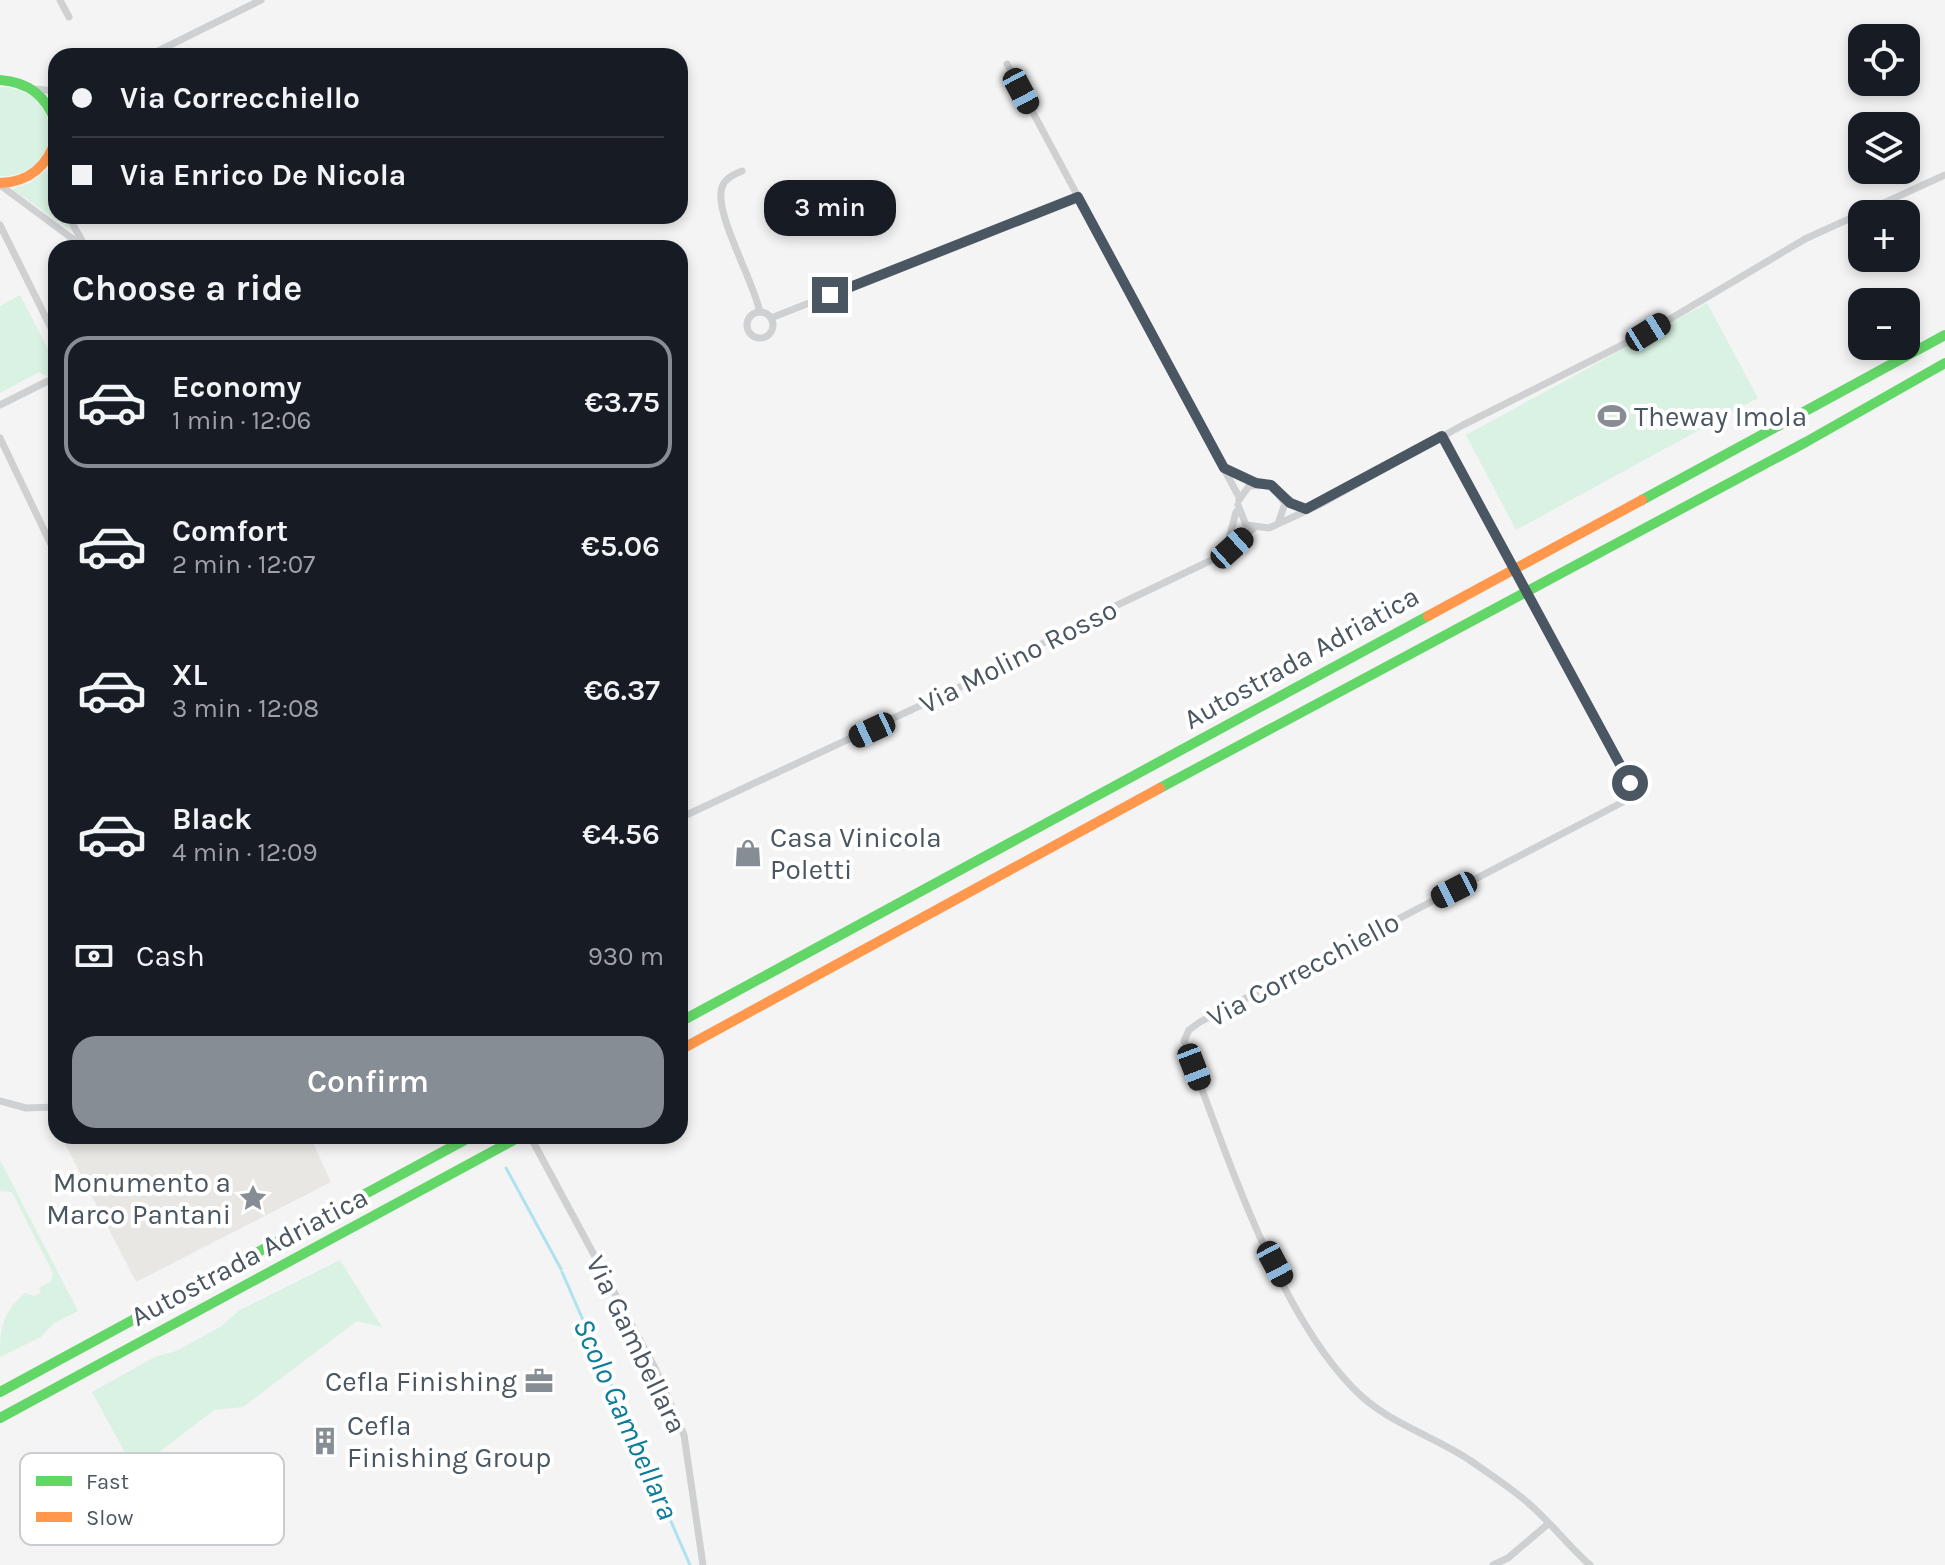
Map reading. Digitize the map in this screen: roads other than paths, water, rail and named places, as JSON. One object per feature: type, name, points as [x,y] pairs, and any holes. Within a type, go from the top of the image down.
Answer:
[{"type":"main road","points":[[0,70],[34,89],[48,102]]},
{"type":"main road","points":[[0,80],[15,80]]},
{"type":"main road","points":[[0,184],[30,177],[48,157]]},
{"type":"main road","name":"Autostrada Adriatica","points":[[688,1018],[1945,335]]},
{"type":"main road","name":"Autostrada Adriatica","points":[[688,1046],[1250,739],[1806,442],[1945,363]]},
{"type":"main road","name":"Autostrada Adriatica","points":[[0,1392],[457,1144]]},
{"type":"main road","name":"Autostrada Adriatica","points":[[0,1418],[506,1144]]},
{"type":"street","points":[[60,0],[69,17]]},
{"type":"street","points":[[164,48],[255,1]]},
{"type":"street","points":[[1007,64],[1224,468],[1239,501],[1241,519],[1253,529],[1261,530],[1648,332],[1805,239],[1945,175]]},
{"type":"street","points":[[34,89],[48,90]]},
{"type":"street","points":[[742,171],[731,175],[723,185],[722,210],[760,312]]},
{"type":"street","points":[[0,184],[48,220]]},
{"type":"street","points":[[771,318],[1078,197]]},
{"type":"street","points":[[53,224],[74,240]]},
{"type":"street","points":[[0,225],[48,322]]},
{"type":"street","points":[[760,312],[771,318],[769,334],[754,336],[747,323],[753,313],[760,312]]},
{"type":"street","points":[[0,405],[48,381]]},
{"type":"street","name":"Via Correcchiello","points":[[1442,436],[1633,792],[1623,802],[1200,1022],[1189,1030],[1184,1041],[1245,1200],[1275,1264],[1320,1345],[1354,1389],[1400,1424],[1468,1459],[1523,1498],[1590,1565]]},
{"type":"street","points":[[0,438],[48,538]]},
{"type":"street","points":[[1224,468],[1256,483],[1271,485],[1306,509]]},
{"type":"street","points":[[1225,552],[1239,501],[1256,483]]},
{"type":"street","points":[[1276,524],[1284,511],[1282,495]]},
{"type":"street","name":"Via Molino Rosso","points":[[688,814],[926,704],[1225,552],[1253,529]]},
{"type":"street","points":[[0,1101],[26,1108],[48,1107]]},
{"type":"street","name":"Via Gambellara","points":[[534,1144],[655,1368],[684,1435],[703,1565]]},
{"type":"street","points":[[1493,1565],[1508,1558],[1548,1524]]},
{"type":"waterway","name":"Scolo Gambellara","points":[[506,1168],[561,1269]]},
{"type":"waterway","name":"Scolo Gambellara","points":[[562,1272],[690,1565]]},
{"type":"place","name":"Theway Imola","points":[[1612,416]]},
{"type":"place","name":"Casa Vinicola Poletti","points":[[748,853]]},
{"type":"place","name":"Monumento a Marco Pantani","points":[[253,1198]]},
{"type":"place","name":"Cefla Finishing","points":[[539,1381]]},
{"type":"place","name":"Cefla Finishing Group","points":[[325,1441]]}]
